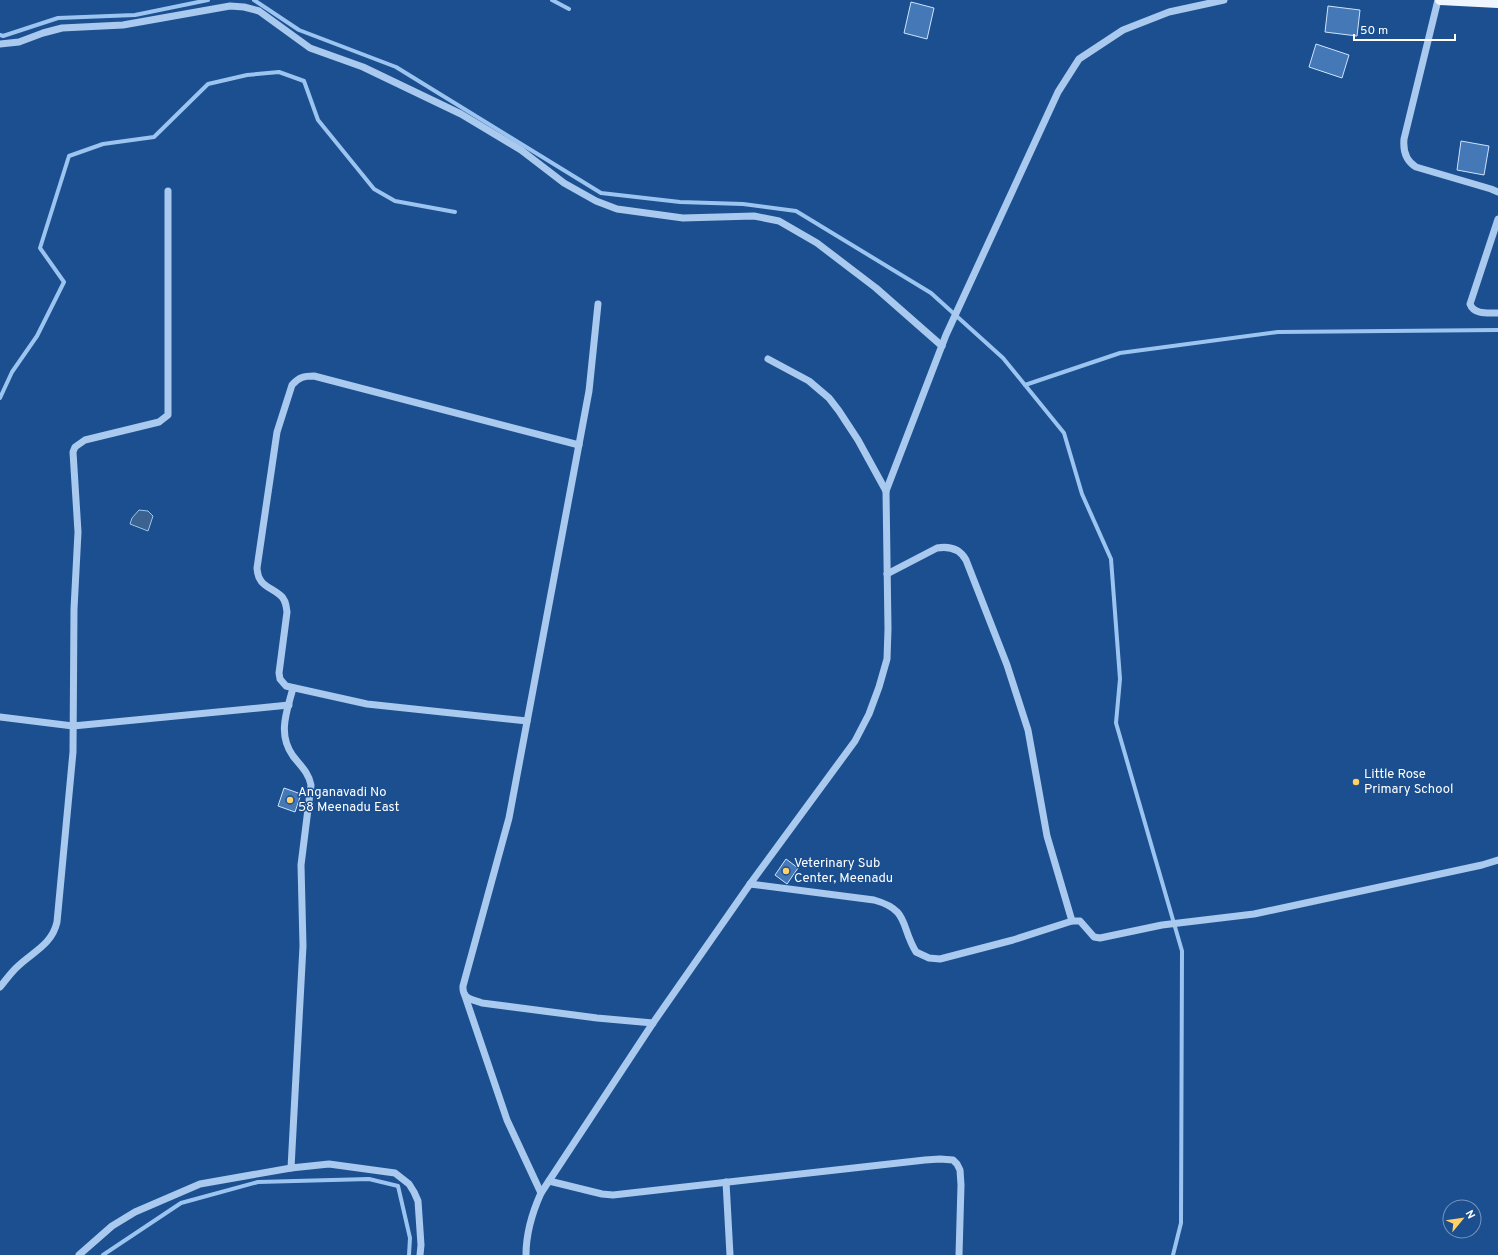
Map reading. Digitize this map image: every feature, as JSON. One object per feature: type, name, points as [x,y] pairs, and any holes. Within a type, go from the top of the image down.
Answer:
[{"type":"main road","points":[[1439,0],[1498,3]]},
{"type":"street","points":[[526,1255],[528,1232],[541,1193],[653,1023],[750,884],[855,741],[868,714],[879,688],[886,659],[888,629],[886,491],[946,335],[970,280],[1058,92],[1079,59],[1123,30],[1169,12],[1224,0]]},
{"type":"street","points":[[1439,0],[1404,139],[1404,149],[1409,161],[1416,166],[1498,192]]},
{"type":"street","points":[[0,44],[19,42],[62,28],[123,25],[230,6],[244,7],[258,11],[310,48],[363,67],[461,114],[521,150],[564,183],[596,201],[617,209],[683,218],[754,216],[779,221],[817,243],[858,274],[942,346]]},
{"type":"street","points":[[0,987],[15,968],[51,938],[55,930],[73,760],[74,609],[78,532],[73,452],[75,447],[85,440],[159,422],[168,415],[168,191]]},
{"type":"street","points":[[1498,219],[1470,304],[1476,312],[1498,313]]},
{"type":"street","points":[[541,1193],[507,1120],[465,996],[462,992],[509,818],[589,391],[598,304]]},
{"type":"street","points":[[768,360],[809,381],[829,398],[858,440],[886,491]]},
{"type":"street","points":[[527,721],[368,704],[286,686],[280,679],[287,612],[286,603],[280,595],[267,588],[262,583],[257,574],[277,432],[292,385],[297,379],[306,376],[314,376],[579,445]]},
{"type":"street","points":[[887,574],[937,548],[944,547],[958,551],[966,560],[1007,665],[1028,730],[1047,836],[1072,922]]},
{"type":"street","points":[[291,1168],[303,946],[301,865],[311,785],[310,779],[289,751],[286,742],[284,729],[293,688]]},
{"type":"street","points":[[0,717],[74,726],[289,705]]},
{"type":"street","points":[[750,884],[874,900],[890,905],[902,916],[916,952],[937,960],[946,959],[1072,922],[1080,921],[1094,937],[1100,938],[1162,925],[1254,914],[1482,865],[1498,860]]},
{"type":"street","points":[[465,996],[482,1003],[597,1018],[653,1023]]},
{"type":"street","points":[[549,1181],[602,1194],[613,1195],[925,1160],[953,1160],[960,1170],[961,1185],[959,1255]]},
{"type":"street","points":[[79,1255],[112,1226],[135,1212],[200,1184],[291,1168],[329,1164],[395,1173],[403,1178],[409,1184],[418,1201],[421,1245],[420,1255]]},
{"type":"street","points":[[726,1182],[730,1255]]},
{"type":"water","points":[[139,510],[148,511],[153,516],[148,531],[130,524],[132,518]]},
{"type":"building","points":[[911,2],[934,8],[927,39],[904,33]]},
{"type":"building","points":[[1328,6],[1360,10],[1357,36],[1325,32]]},
{"type":"building","points":[[1316,44],[1349,55],[1342,78],[1309,67]]},
{"type":"building","points":[[1461,141],[1489,146],[1484,175],[1457,170]]},
{"type":"building","name":"Anganavadi No 58 Meenadu East","points":[[284,788],[301,794],[295,812],[278,806]]},
{"type":"building","name":"Veterinary Sub Center, Meenadu","points":[[786,859],[798,868],[787,884],[775,875]]},
{"type":"waterway","points":[[0,35],[3,36],[58,18],[135,15],[208,0]]},
{"type":"waterway","points":[[254,0],[299,30],[396,67],[601,193],[680,202],[743,204],[796,211],[931,293],[1003,358],[1025,385],[1120,353],[1278,332],[1498,330]]},
{"type":"waterway","points":[[552,0],[569,9]]},
{"type":"waterway","points":[[0,398],[12,372],[37,336],[64,282],[40,248],[69,156],[103,144],[154,137],[208,84],[247,75],[279,72],[304,81],[318,120],[374,189],[395,201],[455,212]]},
{"type":"waterway","points":[[1025,385],[1064,433],[1082,494],[1111,559],[1120,679],[1116,723],[1182,951],[1181,1223],[1173,1255]]},
{"type":"waterway","points":[[103,1255],[181,1203],[258,1182],[369,1179],[398,1186],[410,1238],[409,1255]]},
{"type":"place","name":"Little Rose Primary School","points":[[1356,782]]},
{"type":"place","name":"Anganavadi No 58 Meenadu East","points":[[290,800]]},
{"type":"place","name":"Veterinary Sub Center, Meenadu","points":[[786,871]]}]
